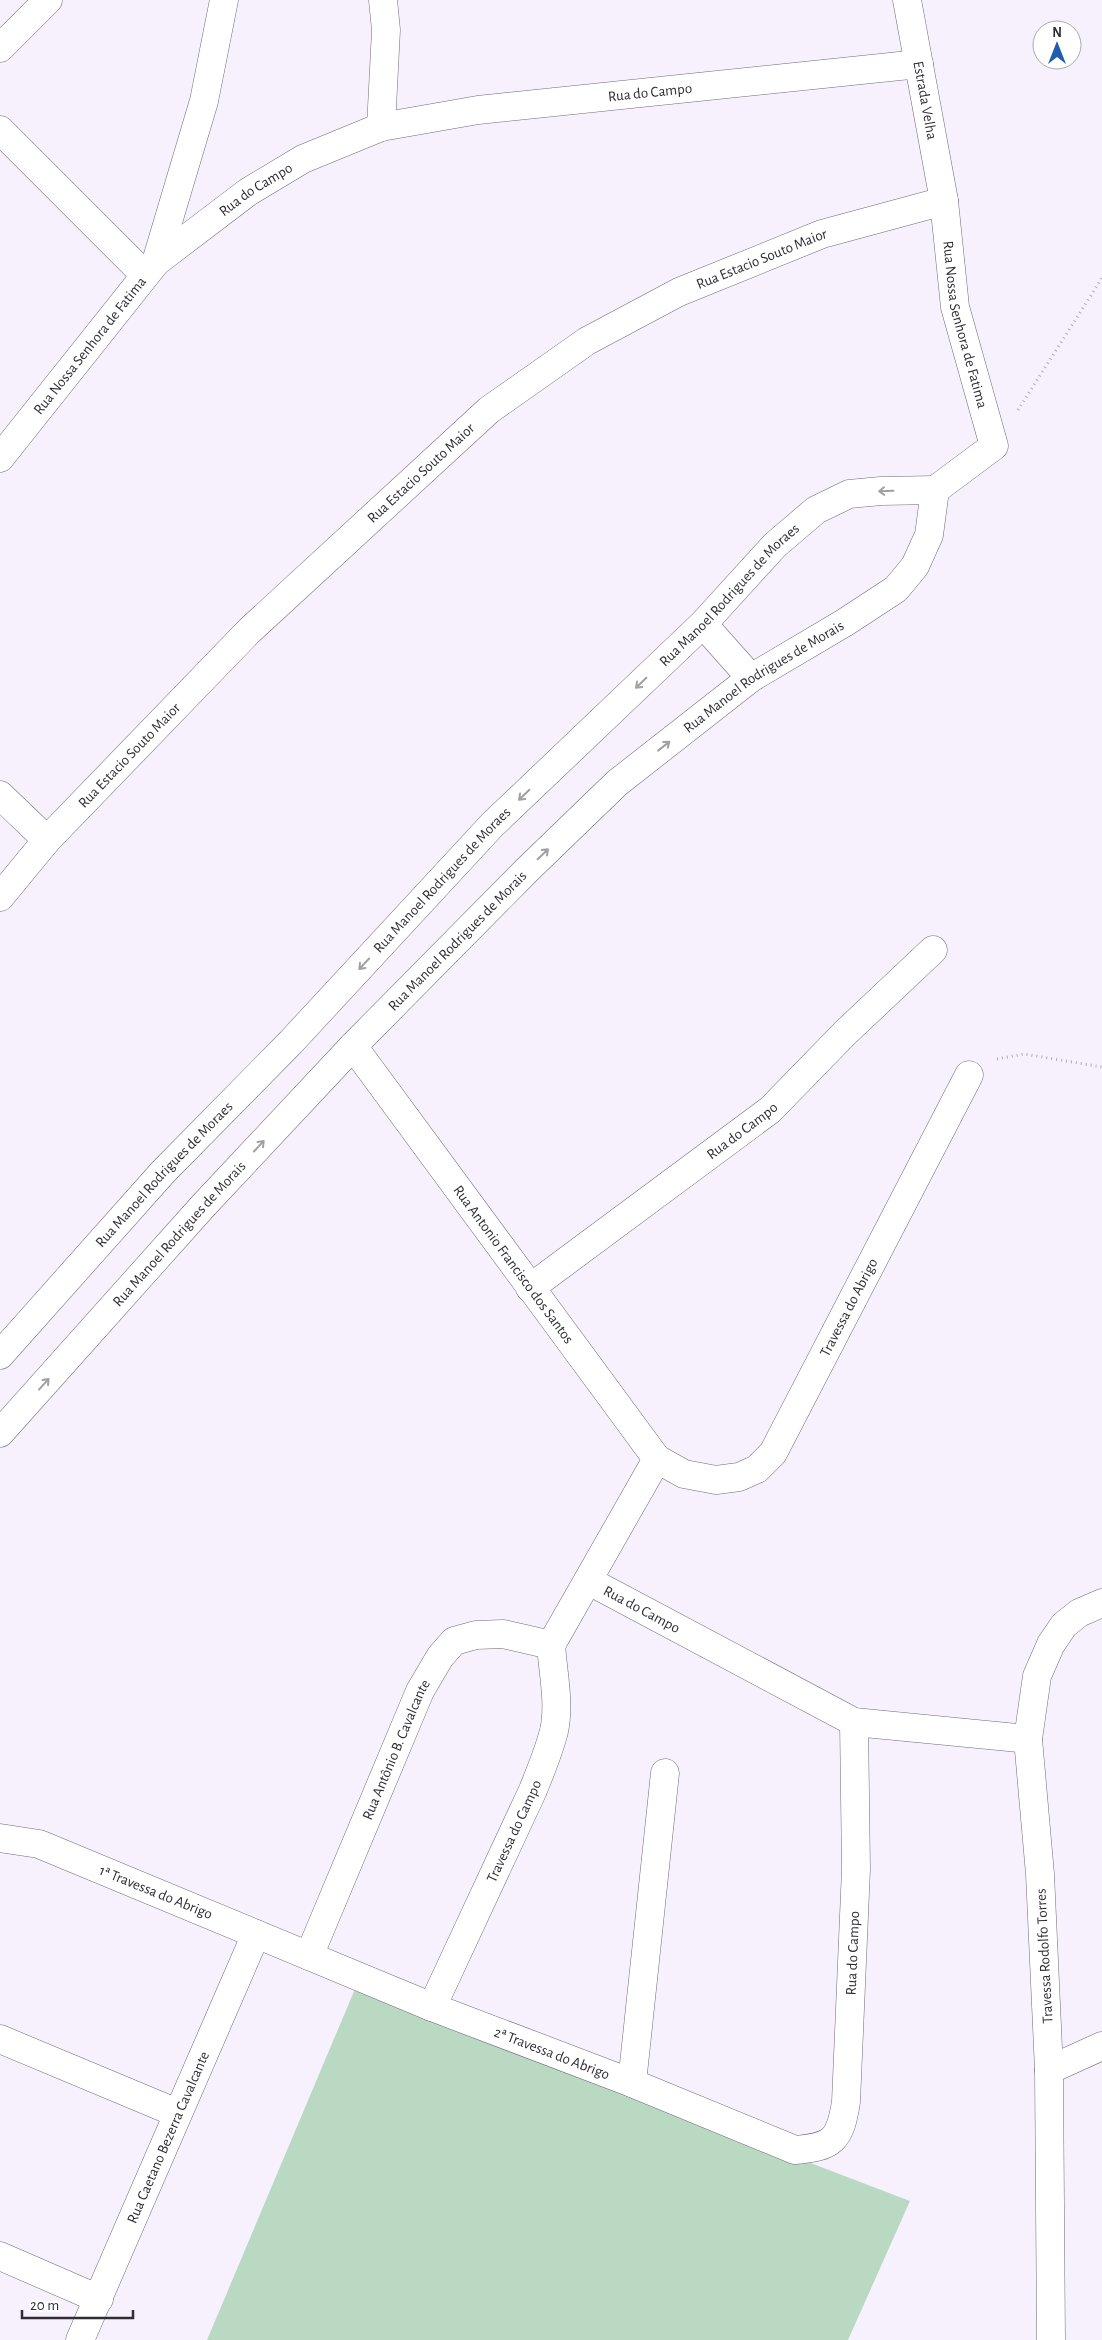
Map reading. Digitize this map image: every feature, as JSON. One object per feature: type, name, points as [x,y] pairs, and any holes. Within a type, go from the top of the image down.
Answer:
[{"type":"street","points":[[0,48],[48,0]]},
{"type":"street","name":"Rua Nossa Senhora de Fatima","points":[[0,458],[150,268],[204,101],[224,0]]},
{"type":"street","points":[[381,127],[386,30],[383,0]]},
{"type":"street","name":"Estrada Velha","points":[[907,0],[944,201]]},
{"type":"street","name":"Rua do Campo","points":[[150,268],[248,192],[303,159],[381,127],[478,110],[919,64]]},
{"type":"street","name":"Rua Nossa Senhora de Fatima","points":[[0,130],[150,268]]},
{"type":"street","name":"Rua Nossa Senhora de Fatima","points":[[944,201],[955,307],[994,446]]},
{"type":"street","name":"Rua Estacio Souto Maior","points":[[0,897],[47,840],[249,631],[489,410],[587,341],[679,292],[822,234],[944,201]]},
{"type":"street","points":[[935,490],[994,446]]},
{"type":"street","name":"Rua Manoel Rodrigues de Moraes","points":[[0,1355],[163,1172],[291,1042],[492,825],[703,624],[776,545],[816,510],[849,494],[881,491],[935,490]]},
{"type":"street","name":"Rua Manoel Rodrigues de Morais","points":[[5,1416],[353,1046],[616,783],[751,678],[844,623],[896,589],[915,566],[929,535],[935,490]]},
{"type":"street","points":[[703,624],[751,678]]},
{"type":"street","points":[[0,795],[47,840]]},
{"type":"street","name":"Rua do Campo","points":[[530,1288],[770,1110],[845,1033],[932,950]]},
{"type":"street","name":"Rua Antonio Francisco dos Santos","points":[[353,1046],[657,1459],[684,1474]]},
{"type":"street","name":"Travessa do Abrigo","points":[[684,1474],[716,1480],[738,1477],[757,1469],[773,1452],[970,1075]]},
{"type":"street","name":"Rua do Campo","points":[[551,1646],[657,1459]]},
{"type":"street","name":"Rua do Campo","points":[[589,1581],[854,1722],[1028,1740]]},
{"type":"street","name":"Travessa Rodolfo Torres","points":[[1051,2340],[1049,2070],[1040,1874],[1028,1740],[1037,1676],[1051,1644],[1064,1625],[1078,1613],[1102,1603]]},
{"type":"street","name":"Rua Antônio B. Cavalcante","points":[[308,1956],[420,1691],[440,1657],[454,1641],[476,1635],[503,1634],[551,1646]]},
{"type":"street","name":"Travessa do Campo","points":[[432,2007],[533,1790],[546,1757],[554,1729],[556,1696],[551,1646]]},
{"type":"street","name":"Rua do Campo","points":[[794,2150],[819,2148],[834,2138],[843,2124],[846,2102],[856,1869],[854,1722]]},
{"type":"street","points":[[632,2083],[665,1774]]},
{"type":"street","name":"1ª Travessa do Abrigo","points":[[0,1838],[39,1844],[308,1956]]},
{"type":"street","name":"Rua Caetano Bezerra Cavalcante","points":[[80,2340],[256,1934]]},
{"type":"street","name":"2ª Travessa do Abrigo","points":[[308,1956],[432,2007],[632,2083],[794,2150]]},
{"type":"street","points":[[0,2039],[177,2113]]},
{"type":"street","points":[[1049,2070],[1102,2046]]},
{"type":"street","points":[[0,2256],[99,2299]]},
{"type":"path","points":[[994,446],[1102,278]]},
{"type":"path","points":[[970,1075],[982,1064],[1001,1057],[1024,1054],[1102,1067]]},
{"type":"green space","points":[[355,1989],[910,2201],[848,2340],[207,2340]]}]
